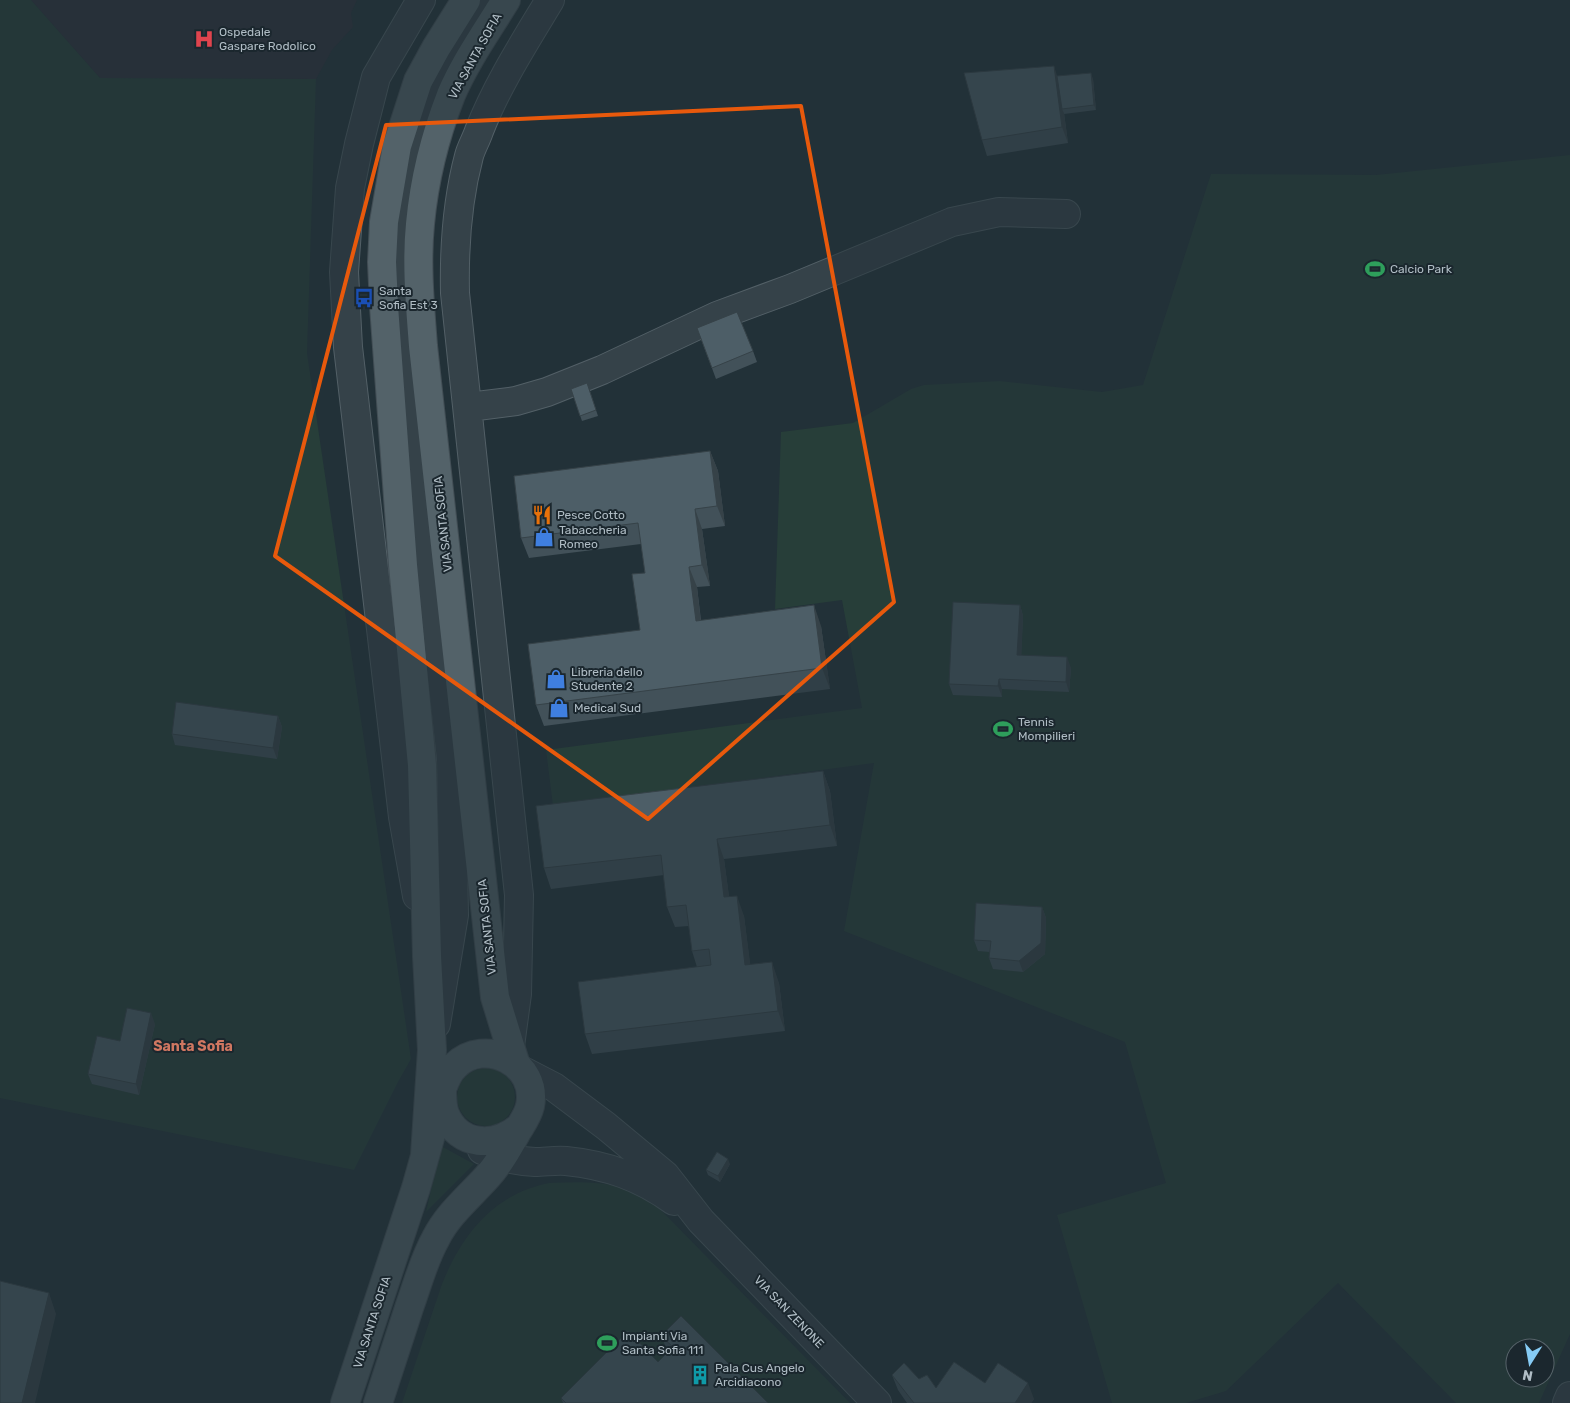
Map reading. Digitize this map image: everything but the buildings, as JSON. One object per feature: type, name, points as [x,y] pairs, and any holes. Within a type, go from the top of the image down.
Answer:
[{"type":"main road","points":[[425,1155],[432,1050],[427,956],[422,764],[403,565],[382,262],[384,222],[397,146],[418,82],[436,48],[466,0]]},
{"type":"main road","name":"VIA SANTA SOFIA","points":[[506,0],[468,63],[452,94],[440,127],[425,186],[419,225],[418,262],[426,365],[495,997],[516,1060]]},
{"type":"main road","points":[[432,1050],[446,1115],[456,1130],[475,1140],[487,1142],[505,1137],[520,1127]]},
{"type":"main road","points":[[378,1403],[420,1275],[436,1238],[449,1218],[495,1167],[526,1117],[530,1106],[530,1088],[516,1060],[490,1052],[477,1053],[465,1058],[454,1066],[447,1076],[425,1155]]},
{"type":"main road","name":"VIA SANTA SOFIA","points":[[345,1403],[416,1188],[425,1155]]},
{"type":"street","points":[[421,0],[376,77],[350,188],[344,272],[348,347],[403,817],[427,956]]},
{"type":"street","points":[[432,1050],[454,915],[451,759],[406,347],[401,262],[402,223],[416,150],[435,88],[486,0]]},
{"type":"street","points":[[550,0],[504,76],[469,155],[461,192],[456,237],[455,293],[469,407],[520,896],[516,1060],[606,1126],[665,1175],[701,1221]]},
{"type":"street","points":[[469,407],[516,401],[547,392],[602,370],[717,316],[790,289],[952,222],[999,212],[1066,214]]},
{"type":"street","points":[[464,1135],[482,1150],[495,1167],[510,1168],[534,1162],[564,1161],[612,1169],[635,1177],[660,1191],[701,1221]]},
{"type":"street","name":"VIA SAN ZENONE","points":[[701,1221],[877,1403]]},
{"type":"street","points":[[1567,1403],[1570,1396]]},
{"type":"highlighted area","points":[[801,106],[894,602],[648,819],[275,556],[386,125]]},
{"type":"shaded area","name":"Ospedale Gaspare Rodolico","points":[[31,0],[357,0],[351,13],[353,27],[332,50],[316,79],[100,78]]},
{"type":"green space","points":[[0,0],[31,0],[100,78],[316,79],[307,353],[411,1059],[354,1170],[0,1098]]},
{"type":"green space","points":[[1570,155],[1570,1334],[1555,1367],[1555,1338],[1505,1338],[1505,1388],[1546,1388],[1539,1403],[1456,1403],[1338,1283],[1226,1391],[1186,1403],[1112,1403],[1057,1215],[1166,1183],[1125,1042],[844,931],[874,763],[553,806],[546,750],[862,708],[842,600],[775,609],[781,432],[853,423],[911,389],[924,385],[1000,381],[1102,392],[1143,385],[1211,174],[1376,175]]},
{"type":"green space","points":[[480,1068],[492,1068],[507,1076],[515,1091],[515,1103],[507,1118],[492,1126],[480,1126],[465,1118],[457,1103],[457,1091],[465,1076]]},
{"type":"green space","points":[[441,1146],[474,1164],[426,1212]]},
{"type":"green space","name":"Impianti Via Santa Sofia 111","points":[[568,1182],[618,1186],[655,1204],[850,1403],[402,1403],[442,1284],[459,1249],[482,1219],[496,1207],[512,1196],[529,1188],[549,1183]]},
{"type":"place","name":"Ospedale Gaspare Rodolico","points":[[204,39]]},
{"type":"place","name":"Calcio Park","points":[[1375,269]]},
{"type":"place","name":"Santa Sofia Est 3","points":[[364,298]]},
{"type":"place","name":"Pesce Cotto","points":[[542,515]]},
{"type":"place","name":"Tabaccheria Romeo","points":[[544,537]]},
{"type":"place","name":"Libreria dello Studente 2","points":[[556,679]]},
{"type":"place","name":"Medical Sud","points":[[559,708]]},
{"type":"place","name":"Tennis Mompilieri","points":[[1003,729]]},
{"type":"place","name":"Impianti Via Santa Sofia 111","points":[[607,1343]]},
{"type":"place","name":"Pala Cus Angelo Arcidiacono","points":[[700,1375]]},
{"type":"district","name":"Santa Sofia","points":[[193,1046]]}]
